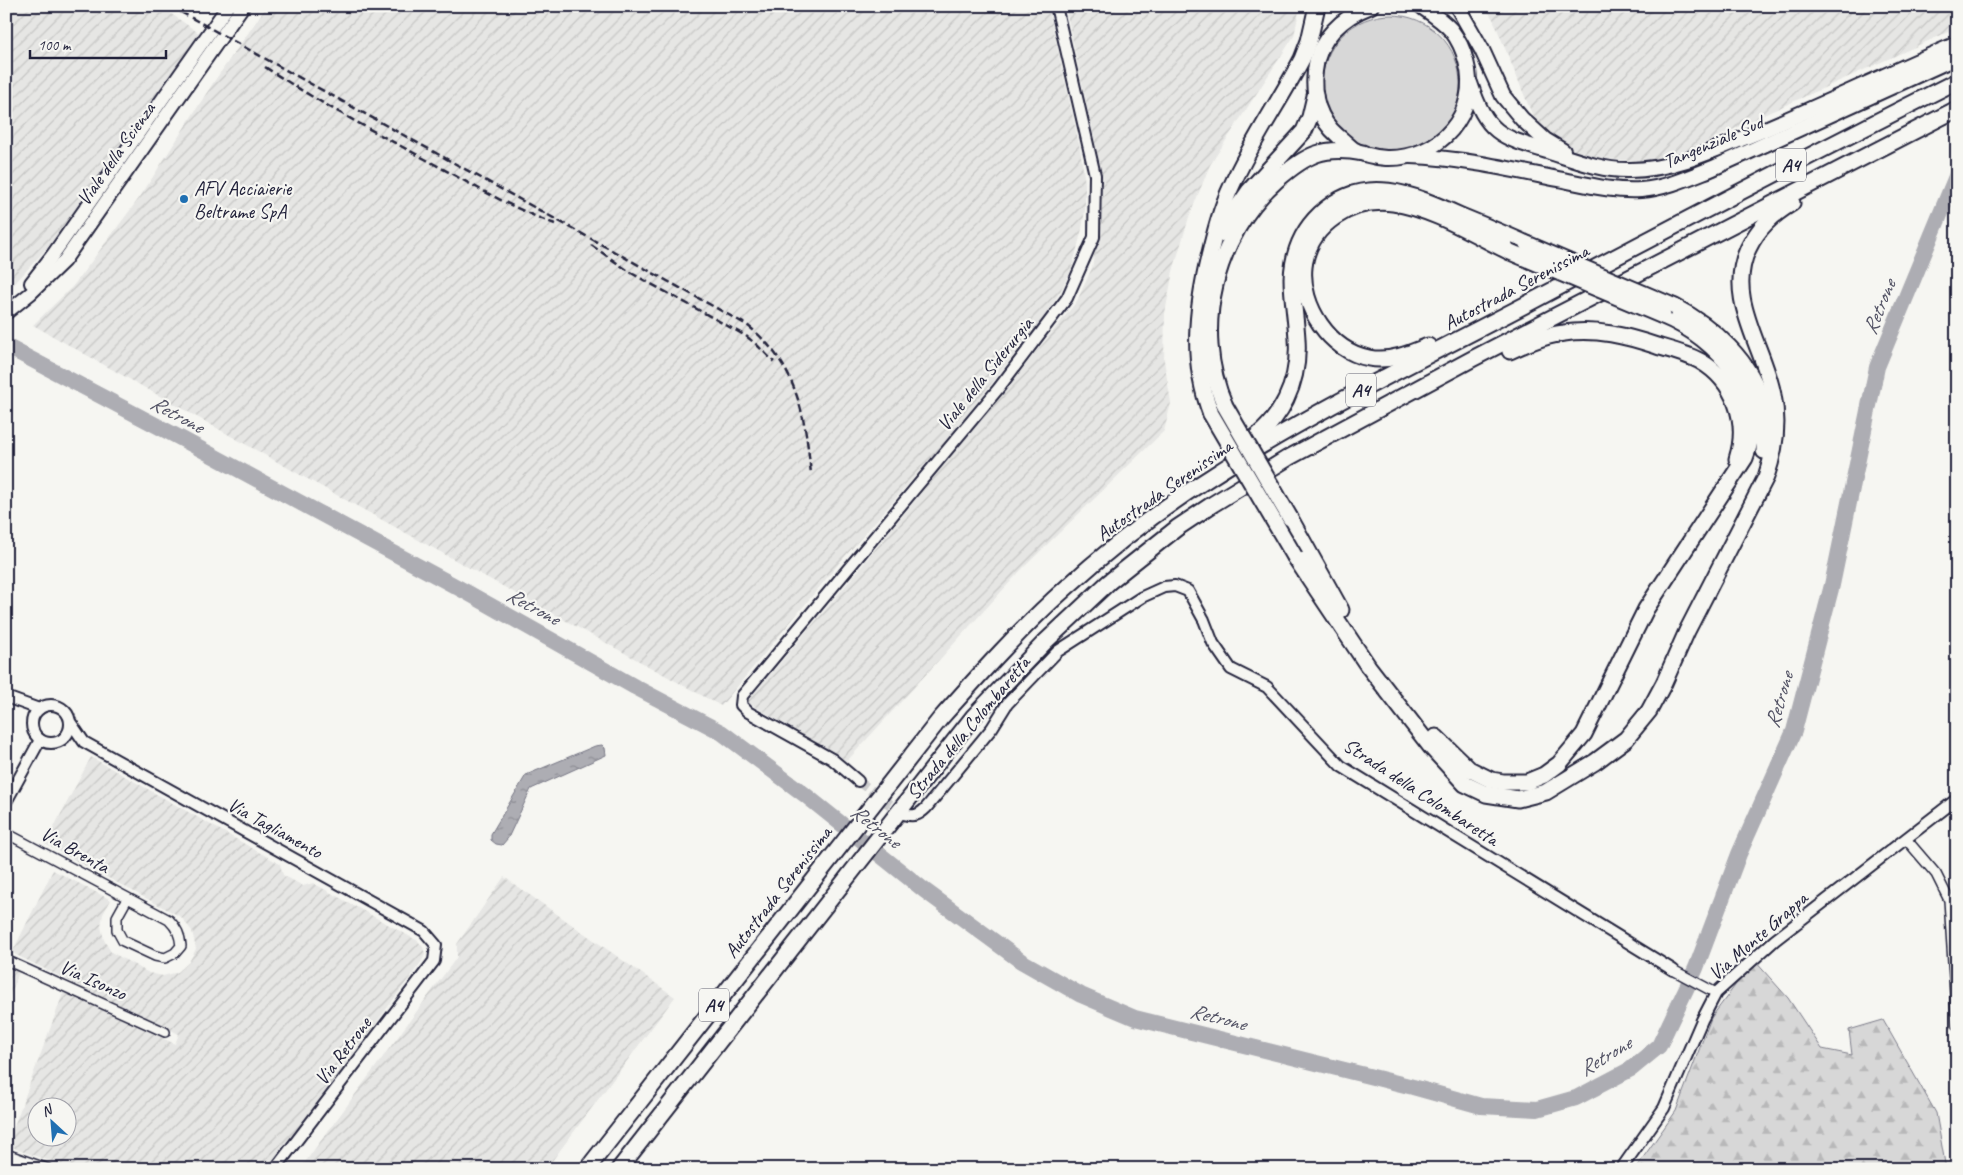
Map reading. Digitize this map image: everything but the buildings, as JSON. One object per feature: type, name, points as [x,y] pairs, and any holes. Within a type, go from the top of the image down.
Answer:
[{"type":"highway","points":[[1317,6],[1309,41],[1302,58],[1232,185],[1215,230],[1199,305],[1196,345],[1202,386],[1211,414],[1295,557],[1368,666],[1465,784],[1486,794],[1518,799],[1546,792],[1595,762],[1626,739],[1650,711],[1687,630],[1757,496],[1772,459],[1776,421],[1775,405],[1769,377],[1746,315],[1741,292],[1741,269],[1752,241],[1766,222],[1784,208],[1957,109]]},
{"type":"highway","points":[[1371,6],[1347,12],[1320,51],[1315,64],[1315,96],[1320,112],[1332,131],[1353,149],[1375,157],[1400,158],[1411,156],[1433,147],[1453,129],[1463,112],[1470,83]]},
{"type":"highway","name":"Tangenziale Sud","points":[[1412,6],[1426,10],[1450,30],[1462,47],[1470,83],[1478,106],[1489,125],[1504,136],[1580,162],[1606,168],[1629,170],[1653,168],[1680,161],[1888,80],[1957,57]]},
{"type":"highway","points":[[1457,6],[1482,50],[1503,96],[1522,119],[1545,140],[1580,162]]},
{"type":"highway","name":"Tangenziale Sud","points":[[1411,156],[1441,157],[1576,183],[1640,190],[1676,182],[1713,168],[1957,44]]},
{"type":"highway","name":"Autostrada Serenissima","points":[[586,1169],[940,719],[978,676],[1067,587],[1164,510],[1210,477],[1286,431],[1678,224],[1957,81]]},
{"type":"highway","points":[[1205,274],[1225,225],[1249,191],[1304,131],[1310,117],[1315,96]]},
{"type":"highway","name":"Autostrada Serenissima","points":[[619,1169],[973,717],[1011,676],[1108,582],[1177,528],[1212,504],[1305,449],[1472,359],[1957,109]]},
{"type":"highway","points":[[1067,587],[1078,572],[1096,555],[1182,487],[1258,436],[1279,412],[1292,386],[1297,362],[1297,338],[1292,287],[1295,257],[1304,233],[1325,209],[1344,198],[1360,193],[1393,191],[1425,200],[1527,244],[1669,312],[1712,346],[1728,362],[1737,376],[1748,404],[1751,418],[1750,446],[1734,477],[1646,609],[1584,734],[1570,753],[1551,770],[1535,779],[1516,783],[1491,780],[1469,769],[1441,743],[1420,719],[1342,613],[1290,518],[1225,406],[1219,394],[1212,366],[1210,318],[1219,270],[1233,237],[1257,201],[1306,157],[1316,153],[1338,150],[1363,153]]},
{"type":"highway","points":[[1678,224],[1552,282],[1416,352],[1392,358],[1369,358],[1359,355],[1334,340],[1319,322],[1305,288],[1304,268],[1306,257],[1316,236],[1324,226],[1342,212],[1365,204],[1378,202],[1406,206],[1442,220],[1508,251],[1669,312],[1699,320],[1724,342],[1744,367],[1758,393],[1762,405],[1765,437],[1762,474],[1757,496]]},
{"type":"highway","points":[[1305,449],[1398,408],[1476,367],[1532,341],[1565,332],[1604,332],[1639,340],[1699,361],[1720,376],[1734,396],[1739,410],[1740,442],[1733,471],[1716,504]]},
{"type":"main road","name":"Viale della Scienza","points":[[228,6],[52,256],[6,313],[31,293],[64,261],[243,6]]},
{"type":"street","name":"Viale della Siderurgia","points":[[858,781],[832,758],[748,712],[741,704],[742,696],[998,389],[1068,298],[1094,237],[1095,175],[1056,6]]},
{"type":"street","name":"Strada della Colombaretta","points":[[903,814],[910,816],[919,814],[926,808],[992,728],[1007,704],[1058,651],[1142,597],[1164,587],[1175,586],[1188,591],[1204,620],[1213,643],[1231,669],[1267,687],[1341,766],[1673,970]]},
{"type":"street","name":"Via Tagliamento","points":[[8,698],[39,709],[49,705],[62,707],[70,716],[71,723],[84,742],[424,932],[436,945],[436,954]]},
{"type":"street","name":"Via Tagliamento","points":[[8,698],[33,719]]},
{"type":"street","points":[[39,709],[33,719],[32,729],[40,740],[53,744],[84,742]]},
{"type":"street","points":[[53,744],[65,738],[69,733],[71,723]]},
{"type":"street","points":[[6,802],[40,740]]},
{"type":"street","name":"Via Monte Grappa","points":[[1621,1169],[1664,1108],[1702,1020],[1716,993],[1775,940],[1957,799]]},
{"type":"street","name":"Via Brenta","points":[[6,832],[169,920],[176,927],[180,936],[181,946],[175,953],[165,958],[155,956],[123,941],[117,930],[117,918],[128,899]]},
{"type":"street","points":[[1906,839],[1936,874],[1949,900],[1957,1025]]},
{"type":"street","name":"Via Retrone","points":[[275,1169],[434,961],[436,954]]},
{"type":"street","name":"Via Isonzo","points":[[6,960],[165,1032]]},
{"type":"street","points":[[1673,970],[1716,993]]},
{"type":"street","points":[[6,1154],[48,1169]]},
{"type":"shaded area","points":[[6,6],[160,6],[203,36],[84,197],[57,237],[6,293]]},
{"type":"shaded area","points":[[267,6],[1048,6],[1080,148],[1085,183],[1085,210],[1072,268],[1046,314],[951,435],[841,561],[721,706],[304,477],[33,325],[73,286],[140,197],[213,83]]},
{"type":"shaded area","points":[[1065,6],[1300,6],[1294,36],[1210,165],[1189,217],[1173,271],[1165,313],[1164,360],[1171,403],[1164,431],[1021,570],[847,761],[747,702],[847,584],[1077,301],[1092,268],[1101,215],[1102,174]]},
{"type":"shaded area","points":[[1484,6],[1957,6],[1957,28],[1703,144],[1674,155],[1646,160],[1621,160],[1599,158],[1574,152],[1558,145],[1546,133],[1532,114],[1493,19]]},
{"type":"shaded area","points":[[91,757],[280,864],[283,875],[303,886],[313,883],[418,941],[423,947],[425,954],[422,961],[268,1169],[73,1169],[13,1147],[10,1137],[64,991],[175,1044],[179,1034],[12,953],[53,870],[111,900],[103,914],[101,926],[104,940],[111,952],[149,973],[163,976],[178,972],[189,962],[196,949],[192,931],[181,917],[45,844]]},
{"type":"shaded area","points":[[504,877],[675,997],[546,1169],[300,1169],[457,957],[457,944]]},
{"type":"shaded area","points":[[6,963],[20,969],[6,1007]]},
{"type":"green space","points":[[1391,15],[1405,16],[1418,20],[1430,26],[1440,35],[1449,45],[1455,57],[1459,70],[1459,98],[1455,111],[1449,123],[1440,133],[1430,142],[1418,148],[1405,152],[1391,153],[1377,152],[1364,148],[1352,142],[1342,133],[1333,123],[1327,111],[1323,98],[1322,84],[1323,70],[1327,57],[1333,45],[1342,35],[1352,26],[1364,20],[1377,16]]},
{"type":"green space","points":[[1754,960],[1788,998],[1822,1049],[1852,1055],[1849,1030],[1883,1020],[1936,1113],[1946,1169],[1635,1169],[1676,1111],[1711,1018]]},
{"type":"water","points":[[602,745],[605,748],[606,755],[531,789],[508,838],[502,845],[496,844],[491,840],[491,834],[526,775],[595,746]]},
{"type":"waterway","name":"Retrone","points":[[6,346],[468,593],[635,687],[721,732],[804,794],[924,890],[1021,961],[1081,995],[1135,1018],[1413,1087],[1481,1106],[1537,1109],[1576,1098],[1631,1069],[1659,1046],[1696,968],[1739,854],[1794,731],[1832,585],[1877,367],[1957,174]]},
{"type":"tunnel","points":[[858,781],[903,814]]},
{"type":"railway","points":[[170,6],[747,325],[764,340],[777,356],[796,392],[806,431],[811,474]]},
{"type":"railway","points":[[265,67],[344,115],[472,185],[521,210],[555,224]]},
{"type":"railway","points":[[591,245],[633,274],[746,336],[774,362]]},
{"type":"place","name":"AFV Acciaierie Beltrame SpA","points":[[184,199]]}]
